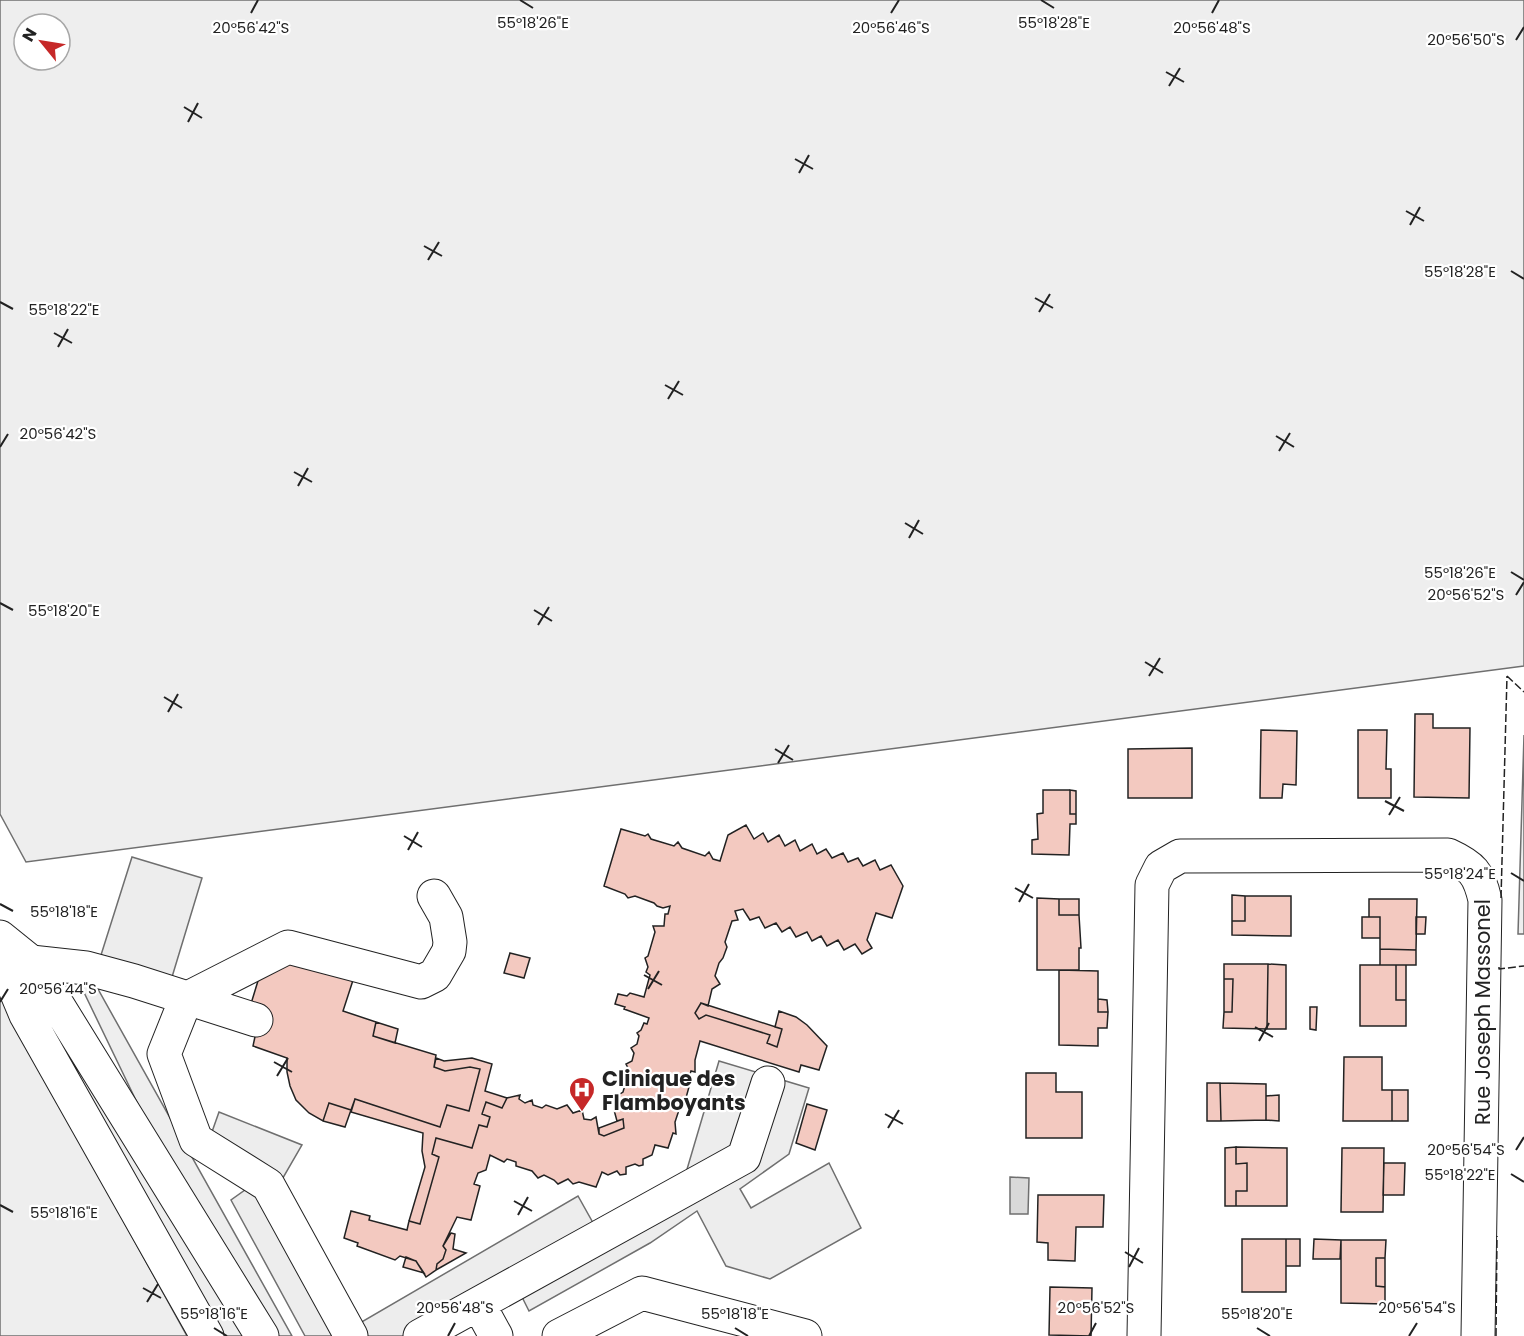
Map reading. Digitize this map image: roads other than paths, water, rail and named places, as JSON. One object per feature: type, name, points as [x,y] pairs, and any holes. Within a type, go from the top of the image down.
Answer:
[{"type":"street","name":"Rue Joseph Massonel","points":[[1144,1336],[1152,885],[1161,867],[1180,856],[1448,855],[1467,864],[1481,882],[1485,900],[1478,1336]]},
{"type":"street","points":[[351,1336],[268,1185],[196,1140],[164,1054],[186,999],[288,947],[421,982],[435,975],[449,951],[450,942],[446,917],[434,896]]},
{"type":"street","points":[[0,937],[31,962],[262,1336]]},
{"type":"street","points":[[0,953],[26,1015],[207,1336]]},
{"type":"street","points":[[31,962],[86,968],[256,1020]]},
{"type":"street","points":[[420,1336],[744,1157],[768,1083]]},
{"type":"street","points":[[558,1336],[642,1293],[806,1336]]},
{"type":"street","points":[[600,1336],[656,1307],[664,1299]]},
{"type":"street","points":[[479,1305],[496,1336]]},
{"type":"place","name":"Clinique des Flamboyants","points":[[582,1113]]}]
